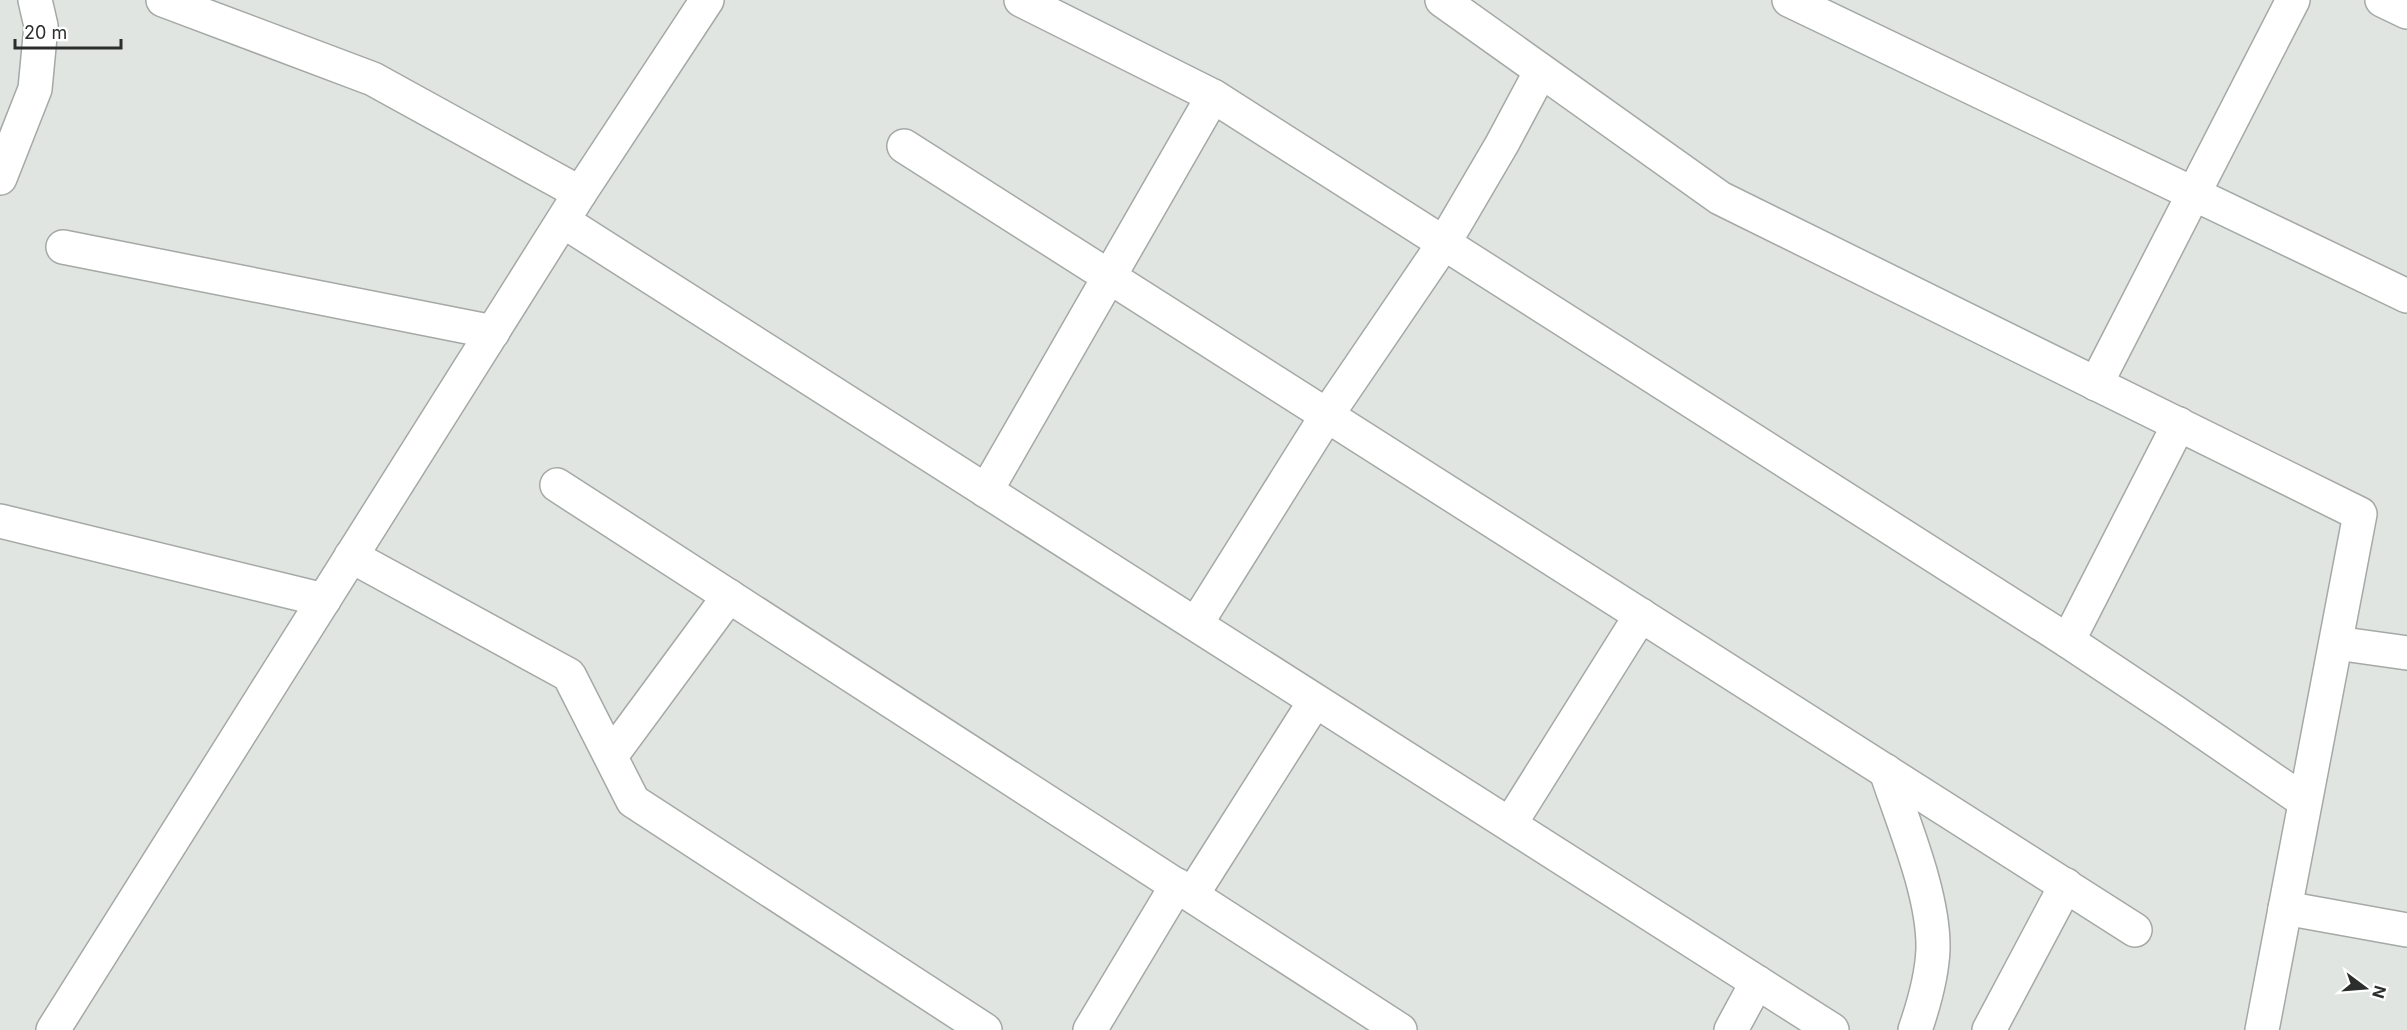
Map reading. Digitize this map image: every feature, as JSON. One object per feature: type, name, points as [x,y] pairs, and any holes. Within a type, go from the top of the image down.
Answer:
[{"type":"street","points":[[0,178],[35,89],[38,13],[61,0]]},
{"type":"street","points":[[163,0],[372,79],[580,193]]},
{"type":"street","points":[[52,1030],[580,193],[707,0]]},
{"type":"street","points":[[1021,0],[1213,96],[2068,641],[2304,801]]},
{"type":"street","points":[[1442,0],[1720,198],[2360,514],[2262,1030]]},
{"type":"street","points":[[1789,0],[2407,296]]},
{"type":"street","points":[[2096,384],[2293,0]]},
{"type":"street","points":[[2382,0],[2407,12]]},
{"type":"street","points":[[1196,624],[1327,415],[1444,243],[1502,144],[1541,71]]},
{"type":"street","points":[[986,491],[1213,96]]},
{"type":"street","points":[[904,146],[2135,930]]},
{"type":"street","points":[[563,221],[1832,1030]]},
{"type":"street","points":[[63,247],[493,332]]},
{"type":"street","points":[[2068,641],[2179,424]]},
{"type":"street","points":[[557,485],[1401,1030]]},
{"type":"street","points":[[0,521],[324,600]]},
{"type":"street","points":[[351,556],[569,675],[633,801],[985,1030]]},
{"type":"street","points":[[611,756],[729,596]]},
{"type":"street","points":[[1510,824],[1641,615]]},
{"type":"street","points":[[2336,643],[2407,653]]},
{"type":"street","points":[[1090,1030],[1315,701]]},
{"type":"street","points":[[1886,771],[1923,884],[1931,925],[1933,949],[1931,970],[1926,1000],[1915,1030]]},
{"type":"street","points":[[1989,1030],[2066,885]]},
{"type":"street","points":[[2285,908],[2407,930]]},
{"type":"street","points":[[1731,1030],[1757,982]]}]
